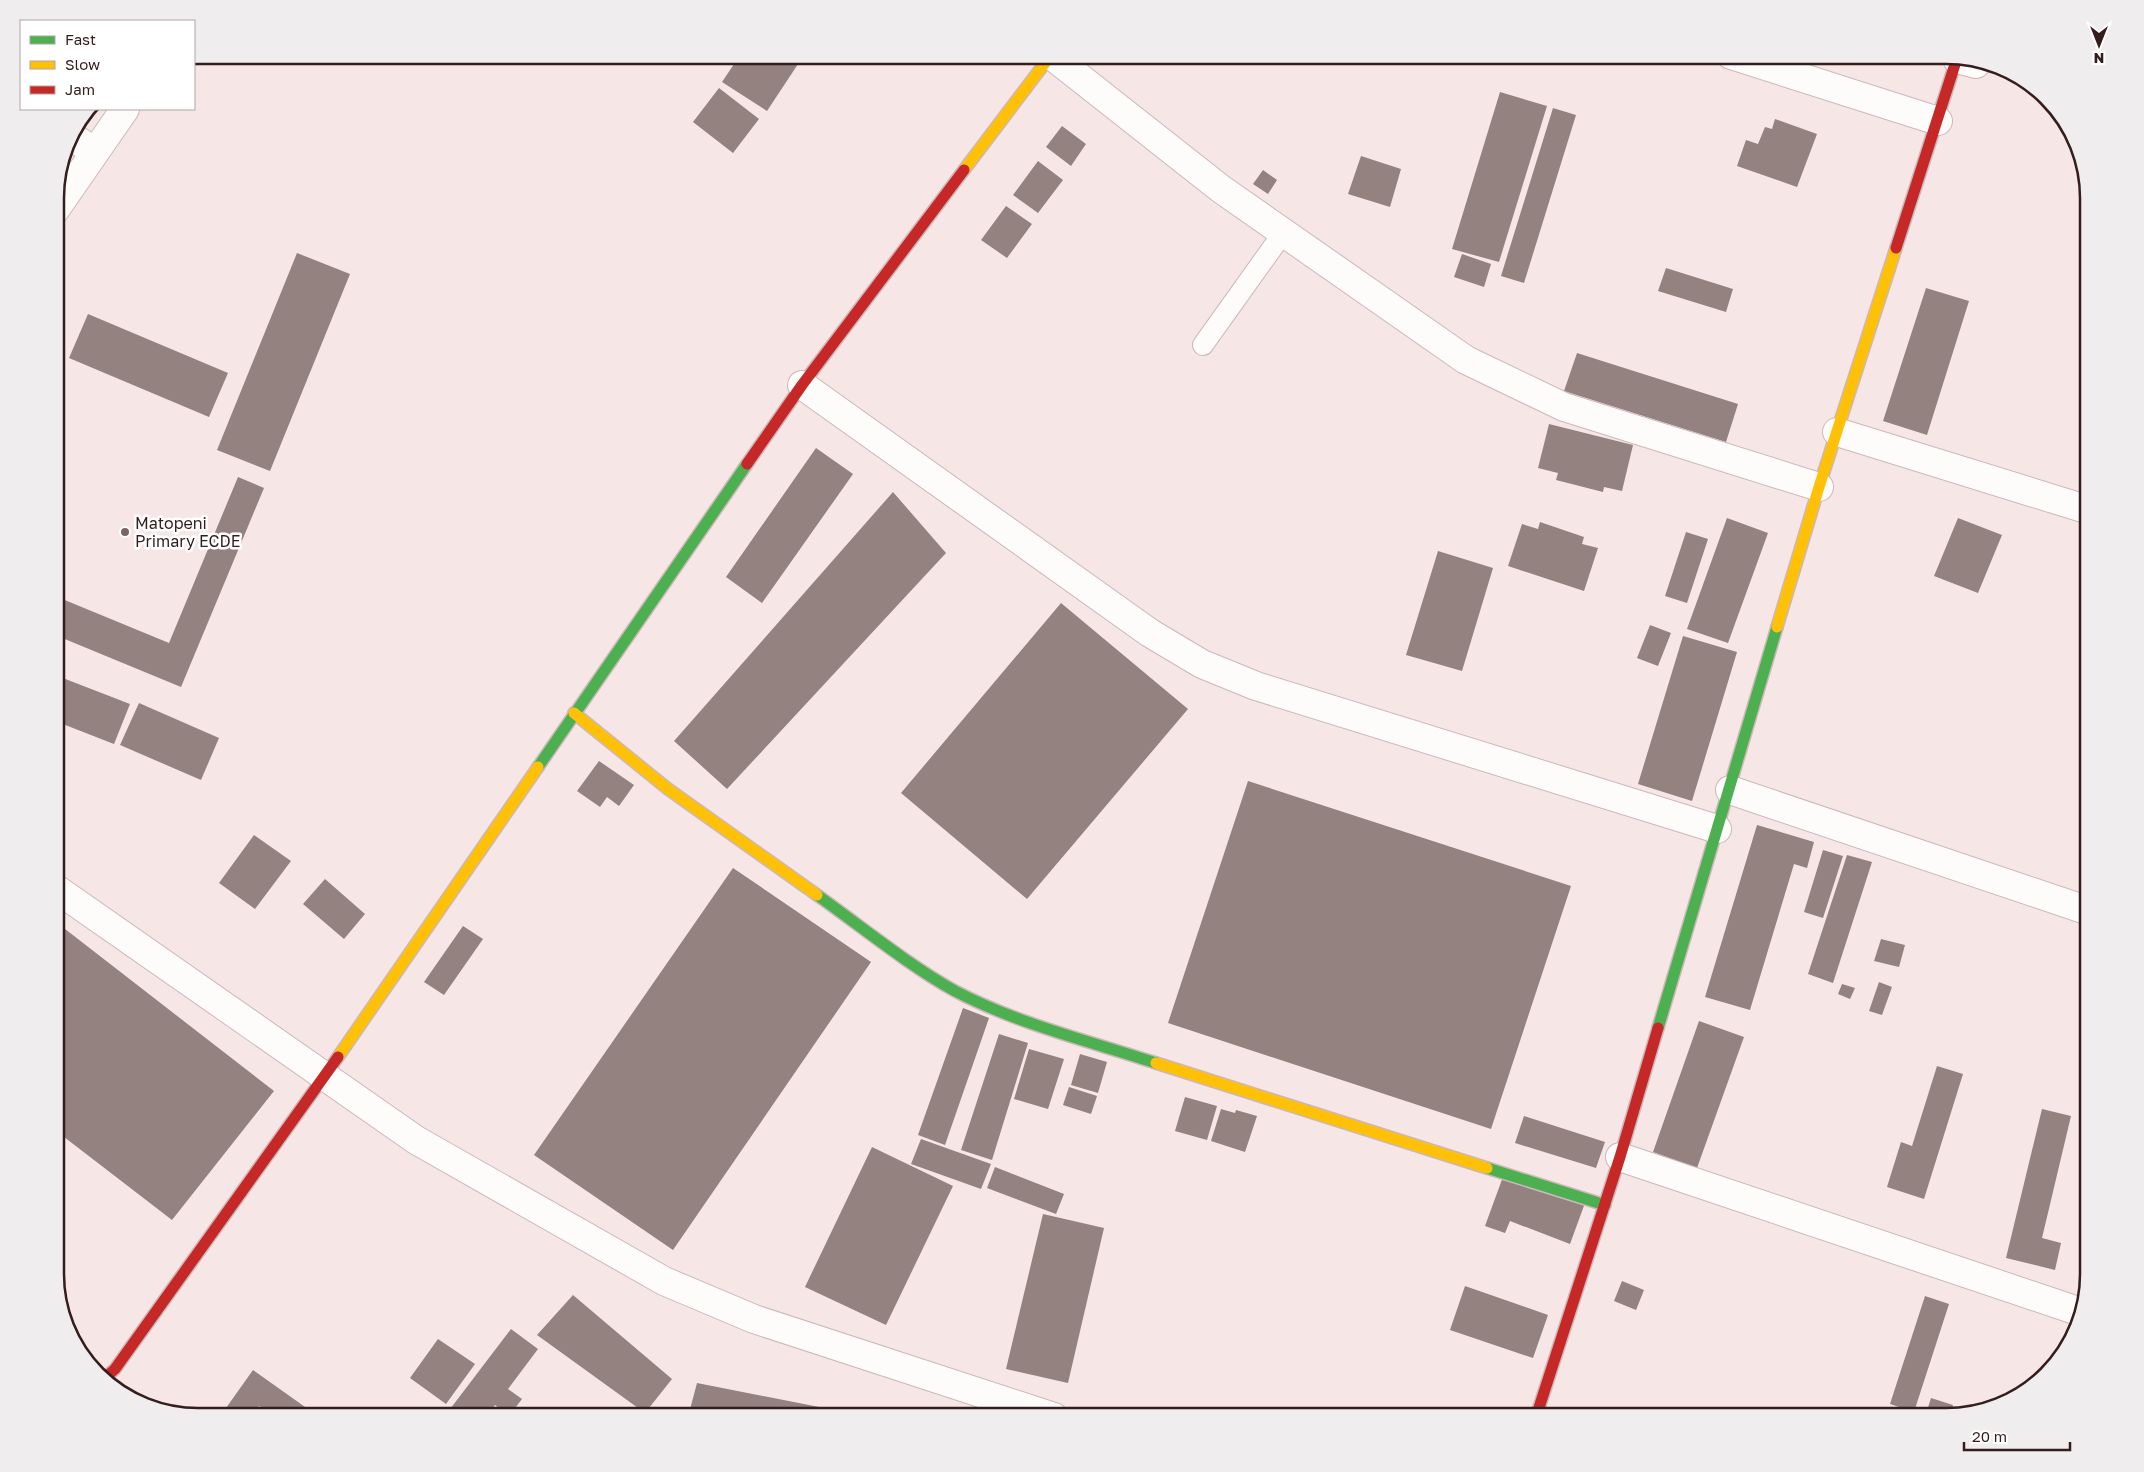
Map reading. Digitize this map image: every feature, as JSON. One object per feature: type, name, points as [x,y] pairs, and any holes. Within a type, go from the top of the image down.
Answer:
[{"type":"street","points":[[109,1374],[115,1369],[324,1077],[802,385],[1044,64]]},
{"type":"street","points":[[1062,64],[1221,189],[1466,360],[1556,403],[1819,487]]},
{"type":"street","points":[[1759,64],[1938,121]]},
{"type":"street","points":[[1539,1408],[1620,1157],[1819,487],[1938,121],[1961,65]]},
{"type":"street","points":[[64,197],[124,110]]},
{"type":"street","points":[[77,140],[95,152]]},
{"type":"street","points":[[802,385],[1150,633],[1202,664],[1256,686],[1717,829]]},
{"type":"street","points":[[1837,432],[2080,507]]},
{"type":"street","points":[[574,713],[668,789],[932,977],[966,996],[1028,1020],[1232,1088],[1605,1205]]},
{"type":"street","points":[[1730,790],[2080,908]]},
{"type":"street","points":[[64,894],[416,1140],[664,1281],[754,1319],[1026,1408]]},
{"type":"street","points":[[1620,1157],[2075,1310]]},
{"type":"lane","points":[[1203,345],[1283,232]]},
{"type":"building","points":[[734,64],[798,64],[767,111],[722,82]]},
{"type":"building","points":[[719,88],[759,119],[733,153],[693,122]]},
{"type":"building","points":[[1500,92],[1547,106],[1499,262],[1452,249]]},
{"type":"building","points":[[1553,108],[1576,115],[1524,283],[1501,276]]},
{"type":"building","points":[[1775,119],[1817,134],[1797,187],[1737,166],[1746,140],[1758,144],[1765,127],[1772,129]]},
{"type":"building","points":[[1062,126],[1086,144],[1071,166],[1046,147]]},
{"type":"building","points":[[1361,156],[1401,169],[1390,207],[1348,194]]},
{"type":"building","points":[[1038,161],[1063,180],[1038,213],[1013,195]]},
{"type":"building","points":[[1263,170],[1277,180],[1268,194],[1253,184]]},
{"type":"building","points":[[1006,206],[1032,224],[1007,258],[981,240]]},
{"type":"building","points":[[297,253],[350,274],[270,471],[217,450]]},
{"type":"building","points":[[1462,254],[1491,264],[1484,287],[1454,277]]},
{"type":"building","points":[[1666,268],[1733,289],[1726,312],[1658,291]]},
{"type":"building","points":[[1926,288],[1969,301],[1927,435],[1883,421]]},
{"type":"building","points":[[88,314],[228,373],[209,417],[69,358]]},
{"type":"building","points":[[1577,353],[1738,404],[1726,442],[1564,391]]},
{"type":"building","points":[[1549,424],[1633,445],[1622,491],[1604,487],[1603,492],[1556,480],[1558,473],[1538,468]]},
{"type":"building","points":[[816,448],[853,474],[762,603],[726,577]]},
{"type":"building","points":[[238,477],[264,488],[181,687],[64,639],[64,600],[169,643]]},
{"type":"building","points":[[893,492],[946,553],[727,789],[674,741]]},
{"type":"building","points":[[1727,518],[1768,533],[1728,643],[1687,629]]},
{"type":"building","points":[[1958,518],[2002,535],[1978,593],[1934,576]]},
{"type":"building","points":[[1540,522],[1584,537],[1582,544],[1598,548],[1584,591],[1508,566],[1522,524],[1538,529]]},
{"type":"building","points":[[1686,532],[1708,539],[1687,603],[1665,596]]},
{"type":"building","points":[[1438,551],[1493,568],[1462,671],[1406,655]]},
{"type":"building","points":[[1061,603],[1188,709],[1027,899],[901,793]]},
{"type":"building","points":[[1650,625],[1671,633],[1658,666],[1637,658]]},
{"type":"building","points":[[1683,636],[1737,652],[1692,801],[1638,784]]},
{"type":"building","points":[[64,678],[130,704],[114,744],[64,725]]},
{"type":"building","points":[[139,703],[219,738],[201,780],[120,745]]},
{"type":"building","points":[[599,761],[634,785],[619,806],[607,797],[600,807],[577,791]]},
{"type":"building","points":[[1248,781],[1571,886],[1491,1129],[1168,1023]]},
{"type":"building","points":[[1757,825],[1814,842],[1807,868],[1794,864],[1750,1010],[1705,997]]},
{"type":"building","points":[[254,835],[291,861],[255,909],[219,883]]},
{"type":"building","points":[[1823,850],[1843,856],[1823,918],[1804,912]]},
{"type":"building","points":[[1847,855],[1872,862],[1833,983],[1808,974]]},
{"type":"building","points":[[733,868],[871,962],[673,1250],[534,1155]]},
{"type":"building","points":[[325,879],[365,914],[344,939],[303,904]]},
{"type":"building","points":[[463,926],[483,939],[444,995],[424,982]]},
{"type":"building","points":[[64,928],[274,1091],[172,1220],[64,1137]]},
{"type":"building","points":[[1881,939],[1905,945],[1899,967],[1874,961]]},
{"type":"building","points":[[1879,982],[1892,987],[1882,1015],[1869,1011]]},
{"type":"building","points":[[1842,984],[1855,988],[1850,999],[1838,994]]},
{"type":"building","points":[[963,1008],[989,1018],[945,1145],[918,1135]]},
{"type":"building","points":[[1699,1021],[1744,1037],[1697,1168],[1653,1152]]},
{"type":"building","points":[[999,1034],[1028,1043],[992,1160],[961,1150]]},
{"type":"building","points":[[1029,1049],[1064,1059],[1048,1109],[1014,1099]]},
{"type":"building","points":[[1080,1054],[1107,1062],[1098,1093],[1071,1085]]},
{"type":"building","points":[[1937,1066],[1963,1074],[1924,1199],[1887,1187],[1901,1142],[1912,1146]]},
{"type":"building","points":[[1069,1087],[1097,1096],[1091,1114],[1063,1105]]},
{"type":"building","points":[[1185,1097],[1217,1106],[1207,1140],[1175,1131]]},
{"type":"building","points":[[1221,1109],[1235,1113],[1236,1110],[1257,1116],[1245,1152],[1211,1141]]},
{"type":"building","points":[[2042,1109],[2071,1116],[2042,1238],[2061,1243],[2055,1270],[2006,1258]]},
{"type":"building","points":[[1524,1116],[1605,1142],[1596,1168],[1515,1143]]},
{"type":"building","points":[[921,1139],[991,1164],[981,1189],[911,1164]]},
{"type":"building","points":[[872,1147],[953,1186],[886,1325],[805,1287]]},
{"type":"building","points":[[995,1167],[1064,1194],[1056,1214],[987,1188]]},
{"type":"building","points":[[1504,1174],[1585,1203],[1570,1244],[1510,1221],[1505,1233],[1485,1226]]},
{"type":"building","points":[[1043,1214],[1104,1228],[1068,1383],[1006,1369]]},
{"type":"building","points":[[1622,1281],[1644,1290],[1636,1310],[1614,1301]]},
{"type":"building","points":[[1465,1286],[1548,1315],[1533,1358],[1450,1330]]},
{"type":"building","points":[[573,1295],[672,1379],[649,1408],[638,1408],[537,1335]]},
{"type":"building","points":[[1925,1296],[1949,1304],[1915,1408],[1902,1408],[1890,1404]]},
{"type":"building","points":[[511,1329],[538,1349],[508,1389],[522,1399],[515,1408],[499,1408],[495,1405],[493,1408],[451,1408]]},
{"type":"building","points":[[438,1339],[475,1364],[446,1404],[410,1378]]},
{"type":"building","points":[[253,1370],[307,1408],[262,1408],[259,1406],[258,1408],[226,1408]]},
{"type":"building","points":[[697,1383],[824,1408],[690,1408]]},
{"type":"building","points":[[1931,1398],[1953,1405],[1952,1408],[1928,1408]]},
{"type":"traffic: fast","points":[[538,767],[747,464]]},
{"type":"traffic: fast","points":[[1658,1028],[1777,627]]},
{"type":"traffic: fast","points":[[817,895],[902,957],[955,991],[979,1003],[1054,1031],[1156,1063]]},
{"type":"traffic: fast","points":[[1487,1168],[1605,1205]]},
{"type":"traffic: slow","points":[[964,170],[1044,64]]},
{"type":"traffic: slow","points":[[1777,627],[1819,487],[1896,248]]},
{"type":"traffic: slow","points":[[574,713],[668,789],[817,895]]},
{"type":"traffic: slow","points":[[338,1057],[538,767]]},
{"type":"traffic: slow","points":[[1156,1063],[1487,1168]]},
{"type":"traffic: jam","points":[[1896,248],[1955,65]]},
{"type":"traffic: jam","points":[[747,464],[802,385],[964,170]]},
{"type":"traffic: jam","points":[[1539,1408],[1620,1157],[1658,1028]]},
{"type":"traffic: jam","points":[[109,1374],[115,1369],[338,1057]]},
{"type":"place","name":"Matopeni Primary ECDE","points":[[125,532]]}]
